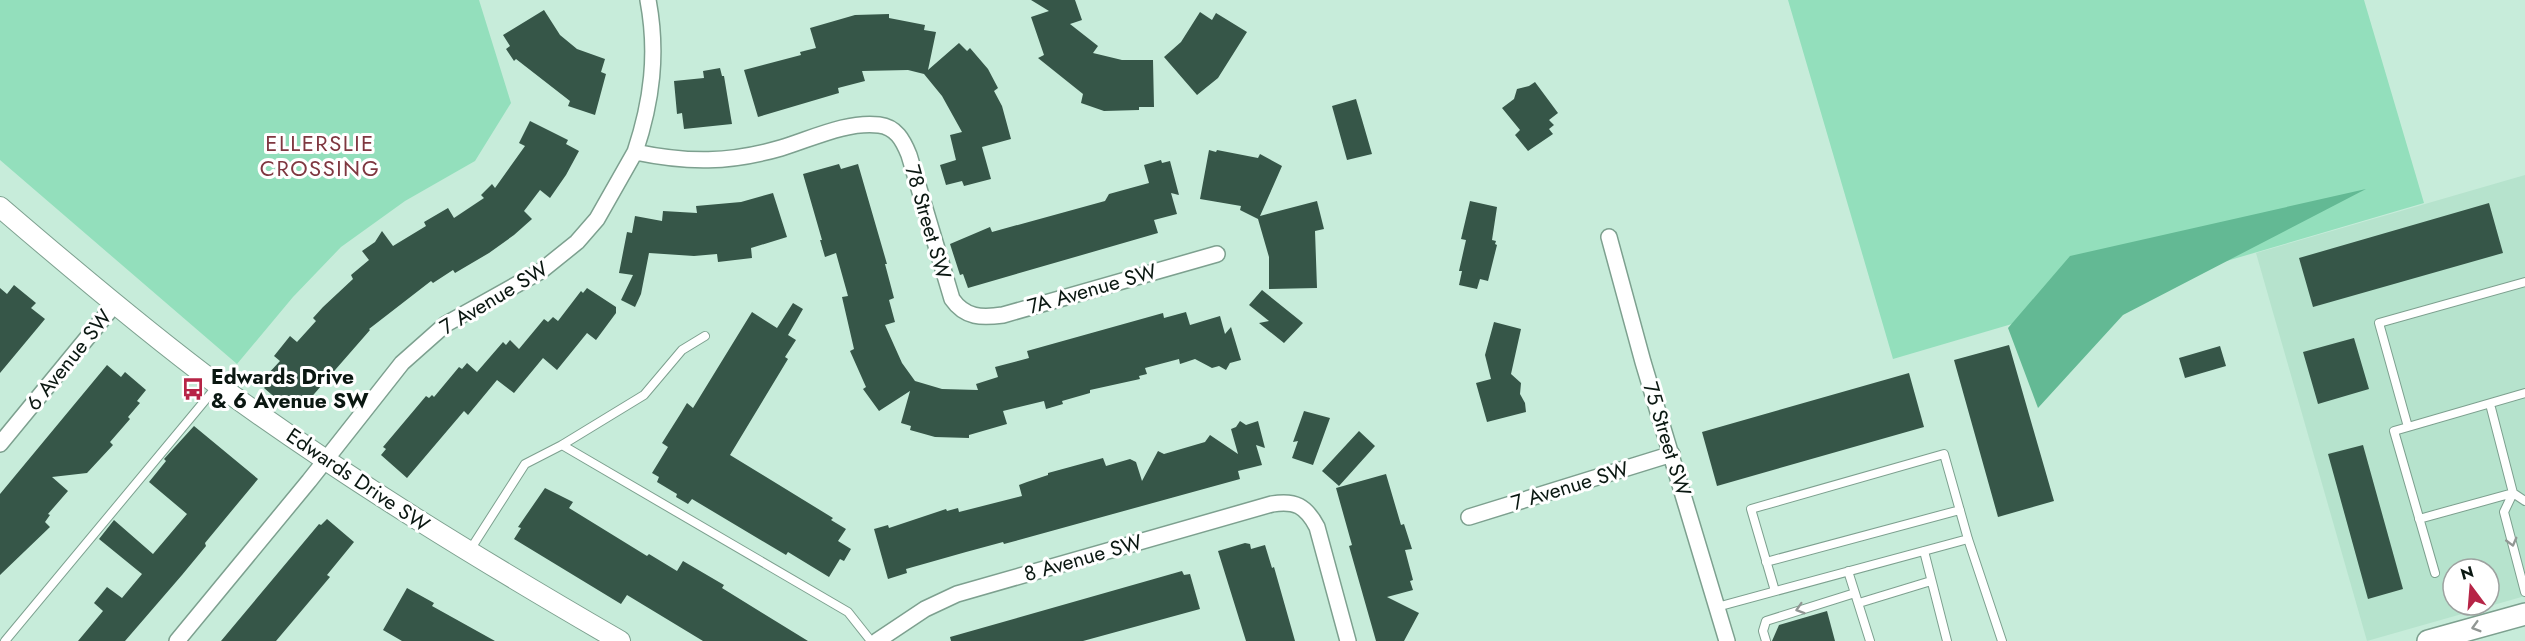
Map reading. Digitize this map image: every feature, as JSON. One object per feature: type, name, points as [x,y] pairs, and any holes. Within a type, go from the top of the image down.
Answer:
[{"type":"main road","points":[[2428,641],[2525,614]]},
{"type":"street","name":"7 Avenue SW","points":[[177,641],[415,350],[461,315],[541,271],[577,242],[597,219],[635,152],[648,109],[654,65],[653,30],[648,0]]},
{"type":"street","name":"78 Street SW","points":[[635,152],[690,161],[714,161],[777,148],[851,127],[878,125],[892,129],[899,136],[909,155],[947,288],[958,308],[966,313]]},
{"type":"street","name":"Edwards Drive SW","points":[[0,207],[115,304],[218,385],[325,459],[468,552],[620,641]]},
{"type":"street","name":"75 Street SW","points":[[1609,237],[1643,362],[1727,641]]},
{"type":"street","name":"7A Avenue SW","points":[[966,313],[984,317],[1003,315],[1217,254]]},
{"type":"street","name":"6 Avenue SW","points":[[0,444],[115,304]]},
{"type":"street","name":"7 Avenue SW","points":[[1468,517],[1672,454]]},
{"type":"street","name":"8 Avenue SW","points":[[877,641],[925,609],[957,594],[1272,504],[1287,502],[1308,512],[1317,527],[1348,641]]},
{"type":"lane","points":[[2408,427],[2379,324],[2525,282]]},
{"type":"lane","points":[[468,552],[525,464],[562,445],[644,395],[682,350],[705,336]]},
{"type":"lane","points":[[5,641],[218,385]]},
{"type":"lane","points":[[2434,573],[2394,431],[2525,393]]},
{"type":"lane","points":[[2490,404],[2513,493],[2504,512],[2525,592]]},
{"type":"lane","points":[[562,445],[848,612],[871,641]]},
{"type":"lane","points":[[1775,591],[1751,509],[1944,454],[1968,539],[2002,641]]},
{"type":"lane","points":[[2419,519],[2513,493],[2525,501]]},
{"type":"lane","points":[[1766,562],[1960,510]]},
{"type":"lane","points":[[1717,607],[1968,539]]},
{"type":"lane","points":[[1924,551],[1947,641]]},
{"type":"lane","points":[[1848,571],[1870,641]]},
{"type":"lane","points":[[1858,603],[1931,581]]},
{"type":"lane","points":[[1766,641],[1763,631],[1766,621],[1855,593]]},
{"type":"shaded area","points":[[0,0],[479,0],[511,103],[475,161],[405,201],[341,247],[293,297],[237,364],[0,160]]},
{"type":"shaded area","points":[[1788,0],[2364,0],[2424,203],[1893,359]]},
{"type":"shaded area","points":[[2525,175],[2525,596],[2501,603],[2501,557],[2441,557],[2441,617],[2451,617],[2367,641],[2256,253]]},
{"type":"green space","points":[[2366,189],[2123,315],[2038,408],[2008,328],[2070,256]]},
{"type":"building","points":[[1031,0],[1075,0],[1082,20],[1070,24],[1098,46],[1093,53],[1122,60],[1153,60],[1154,107],[1104,111],[1081,103],[1083,94],[1038,58],[1044,55],[1031,17],[1049,11]]},
{"type":"building","points":[[544,10],[560,35],[577,49],[605,59],[601,72],[606,74],[595,115],[568,106],[570,101],[516,59],[514,61],[506,49],[510,46],[503,35]]},
{"type":"building","points":[[1200,12],[1212,20],[1216,13],[1247,32],[1218,78],[1197,95],[1164,57],[1181,42]]},
{"type":"building","points":[[889,14],[889,18],[925,25],[924,30],[936,32],[928,70],[959,43],[967,51],[970,48],[988,69],[998,88],[994,91],[1002,106],[1011,139],[982,147],[991,179],[964,186],[962,181],[946,185],[940,165],[956,160],[950,135],[962,132],[942,96],[924,74],[908,70],[862,71],[865,81],[838,88],[839,93],[758,117],[744,70],[801,55],[800,52],[816,48],[810,28],[855,15]]},
{"type":"building","points":[[720,68],[724,76],[732,124],[684,129],[682,113],[677,114],[674,81],[704,78],[703,71]]},
{"type":"building","points":[[1535,82],[1558,113],[1549,120],[1554,125],[1549,129],[1553,134],[1528,151],[1515,135],[1520,130],[1502,108],[1514,99],[1517,89]]},
{"type":"building","points":[[1356,99],[1372,154],[1347,160],[1332,106]]},
{"type":"building","points":[[530,121],[568,140],[566,144],[579,151],[550,198],[540,190],[524,211],[532,219],[489,253],[455,273],[453,270],[433,283],[431,281],[369,329],[301,409],[290,400],[285,406],[264,388],[272,379],[267,375],[280,361],[274,356],[290,336],[297,342],[316,321],[313,318],[353,279],[351,275],[369,260],[362,251],[375,242],[382,231],[393,246],[426,226],[424,222],[448,208],[454,218],[484,198],[481,195],[492,184],[495,188],[525,146],[519,143]]},
{"type":"building","points":[[1209,150],[1258,158],[1260,154],[1282,166],[1260,216],[1317,201],[1324,229],[1315,231],[1317,288],[1269,289],[1269,257],[1258,219],[1240,210],[1241,206],[1200,199]]},
{"type":"building","points":[[1161,160],[1162,163],[1170,161],[1179,195],[1171,193],[1177,214],[1154,220],[1158,233],[968,288],[963,274],[960,275],[950,244],[990,227],[992,232],[1105,201],[1109,194],[1149,183],[1144,165]]},
{"type":"building","points":[[839,164],[841,169],[858,164],[887,264],[885,264],[894,298],[889,300],[895,322],[885,325],[902,363],[915,381],[942,389],[978,390],[976,384],[998,377],[995,367],[1029,358],[1027,351],[1163,313],[1164,318],[1186,312],[1190,325],[1220,316],[1225,334],[1231,327],[1241,360],[1230,363],[1226,370],[1219,366],[1212,368],[1195,359],[1180,364],[1179,359],[1145,368],[1147,374],[1139,376],[1140,379],[1090,390],[1090,393],[1062,401],[1063,404],[1046,409],[1044,401],[1003,411],[1007,424],[969,435],[969,438],[935,437],[910,430],[911,426],[901,423],[910,391],[879,411],[863,389],[866,387],[850,351],[854,349],[842,297],[848,296],[836,253],[825,257],[820,240],[822,240],[803,174]]},
{"type":"building","points":[[773,193],[787,237],[751,248],[752,258],[718,262],[717,254],[694,256],[649,253],[641,294],[635,307],[621,300],[633,275],[619,273],[627,232],[632,233],[635,216],[662,221],[663,211],[697,213],[696,206],[741,202]]},
{"type":"building","points":[[1470,201],[1497,207],[1492,240],[1496,241],[1497,245],[1488,281],[1480,279],[1477,289],[1459,285],[1462,271],[1459,271],[1466,240],[1461,239]]},
{"type":"building","points":[[2489,203],[2503,253],[2313,307],[2299,258]]},
{"type":"building","points":[[14,285],[36,303],[31,308],[45,319],[0,373],[0,288],[7,294]]},
{"type":"building","points":[[587,288],[616,307],[616,313],[596,340],[587,333],[557,370],[543,358],[514,393],[497,380],[468,415],[464,411],[407,478],[381,455],[386,449],[383,447],[426,396],[434,397],[459,367],[462,369],[467,363],[477,372],[503,342],[506,345],[510,340],[519,349],[544,319],[548,322],[553,317],[558,321],[581,291],[583,293]]},
{"type":"building","points":[[1262,290],[1303,323],[1284,343],[1259,323],[1269,321],[1249,305]]},
{"type":"building","points":[[793,303],[803,309],[788,335],[796,340],[785,357],[788,359],[730,455],[833,518],[831,520],[846,529],[838,541],[851,549],[844,561],[840,559],[829,577],[788,552],[786,555],[692,499],[688,504],[676,497],[677,494],[657,482],[659,477],[652,473],[668,447],[662,443],[687,403],[693,408],[752,312],[777,328]]},
{"type":"building","points":[[1494,322],[1521,329],[1511,374],[1521,383],[1520,394],[1525,403],[1526,412],[1487,422],[1476,383],[1491,379],[1485,355]]},
{"type":"building","points":[[2354,338],[2369,389],[2318,404],[2303,352]]},
{"type":"building","points":[[2009,345],[2054,501],[1998,517],[1954,360]]},
{"type":"building","points":[[2220,346],[2226,366],[2185,378],[2179,358]]},
{"type":"building","points":[[107,365],[121,377],[125,372],[146,390],[137,401],[140,403],[128,417],[130,419],[110,442],[113,445],[87,473],[52,477],[68,491],[48,514],[50,515],[45,522],[50,527],[0,575],[0,494]]},
{"type":"building","points":[[1909,373],[1924,427],[1717,486],[1702,432]]},
{"type":"building","points":[[1304,411],[1330,418],[1313,465],[1292,458],[1298,441],[1293,442]]},
{"type":"building","points":[[1240,421],[1246,425],[1258,421],[1265,448],[1256,445],[1262,465],[1238,471],[1240,479],[906,569],[907,573],[888,579],[874,529],[888,525],[889,528],[946,509],[947,511],[958,508],[959,512],[1022,496],[1019,485],[1048,475],[1048,473],[1103,458],[1106,466],[1130,459],[1136,462],[1142,481],[1158,451],[1164,454],[1205,442],[1210,435],[1238,454],[1231,429],[1236,427]]},
{"type":"building","points":[[194,426],[258,479],[205,543],[206,546],[125,641],[78,641],[103,611],[94,603],[107,587],[122,598],[142,574],[99,539],[114,520],[153,554],[187,514],[149,482],[166,461],[164,459]]},
{"type":"building","points":[[1359,431],[1375,446],[1339,486],[1322,471]]},
{"type":"building","points":[[2363,445],[2403,589],[2368,599],[2328,454]]},
{"type":"building","points":[[1386,474],[1401,525],[1404,524],[1412,549],[1405,550],[1413,580],[1410,581],[1413,590],[1387,597],[1419,613],[1404,641],[1376,641],[1349,546],[1352,545],[1336,488]]},
{"type":"building","points":[[545,488],[573,502],[569,508],[647,556],[649,554],[677,571],[683,561],[724,585],[722,588],[808,641],[703,641],[627,595],[621,604],[514,539],[521,528],[518,527]]},
{"type":"building","points":[[327,519],[354,542],[327,575],[330,577],[276,641],[221,641],[319,524],[321,525]]},
{"type":"building","points":[[1245,543],[1250,544],[1251,549],[1265,545],[1272,568],[1274,567],[1295,641],[1246,641],[1218,551]]},
{"type":"building","points":[[1182,571],[1184,575],[1190,574],[1200,609],[1083,641],[951,641],[950,637]]},
{"type":"building","points":[[407,588],[434,603],[432,606],[495,641],[402,641],[383,630]]},
{"type":"building","points":[[1827,611],[1835,641],[1772,641],[1779,625]]},
{"type":"place","name":"Edwards Drive & 6 Avenue SW","points":[[193,389]]},
{"type":"district","name":"ELLERSLIE CROSSING","points":[[320,156]]}]
